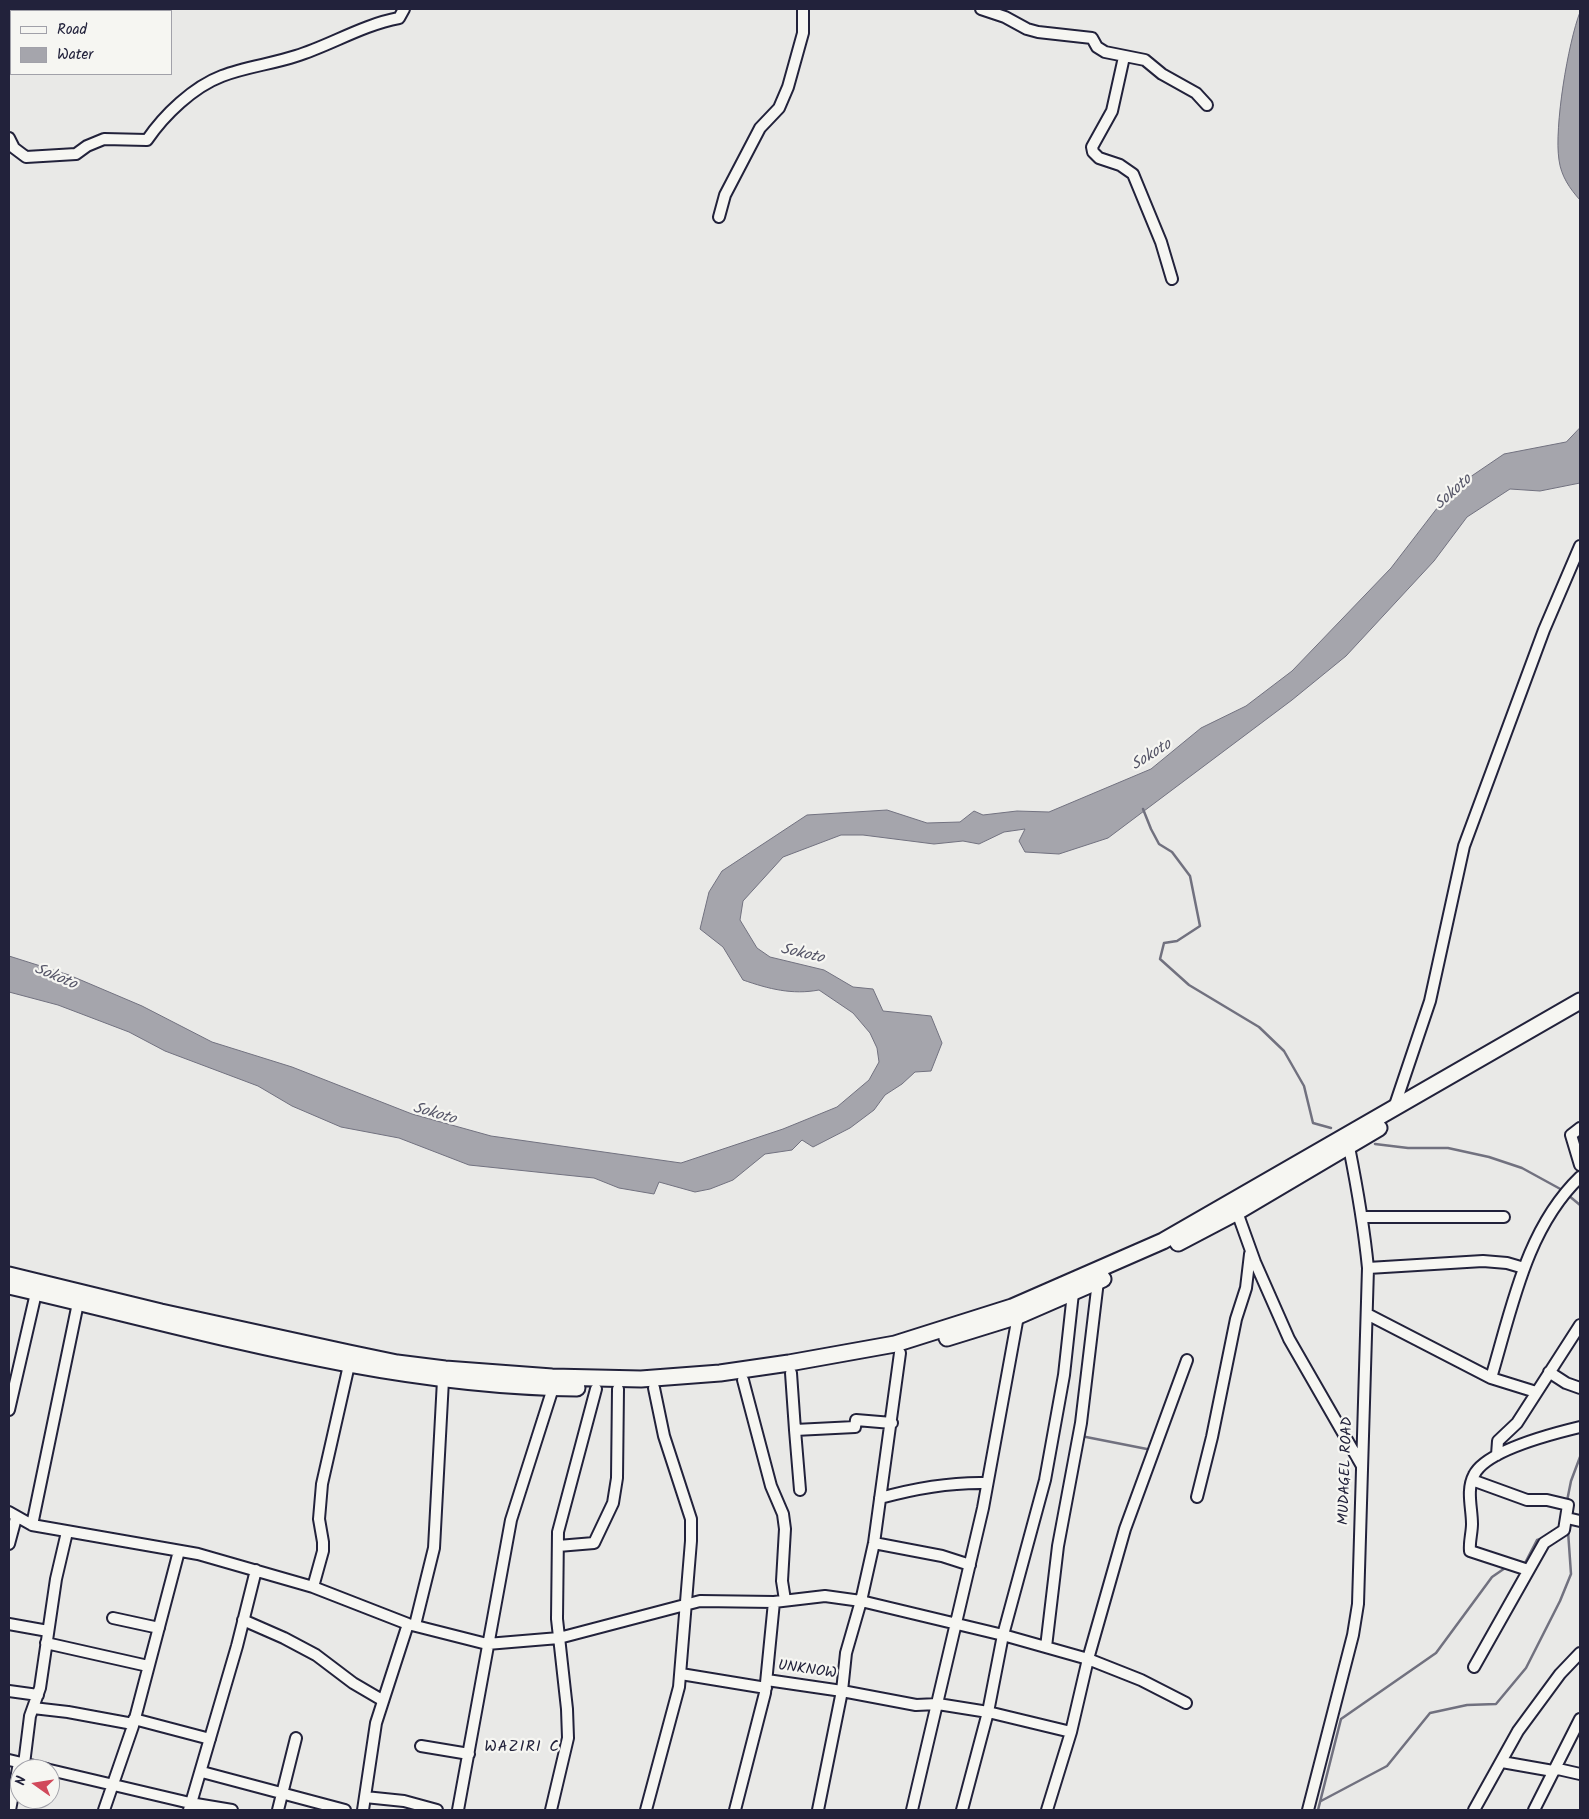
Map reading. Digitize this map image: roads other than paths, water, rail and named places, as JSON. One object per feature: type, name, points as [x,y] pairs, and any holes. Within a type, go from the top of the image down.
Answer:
[{"type":"main road","points":[[9,1275],[161,1312],[397,1363],[497,1374],[588,1379],[641,1379],[720,1373],[895,1344],[1012,1307],[1163,1241],[1580,1001]]},
{"type":"main road","points":[[9,1286],[349,1365],[443,1380],[553,1388],[618,1389],[654,1388],[743,1380],[791,1373],[900,1353],[1018,1316],[1073,1293],[1171,1247],[1237,1212],[1580,1013]]},
{"type":"street","points":[[9,138],[14,148],[26,157],[76,154],[87,146],[104,139],[146,140],[157,125],[181,102],[221,76],[296,56],[376,22],[399,18],[404,9]]},
{"type":"street","points":[[719,217],[724,195],[760,128],[779,108],[788,87],[803,33],[803,9]]},
{"type":"street","points":[[981,9],[1005,17],[1027,29],[1092,38],[1097,47],[1105,52],[1145,60],[1162,74],[1196,93],[1207,105]]},
{"type":"street","points":[[1124,57],[1114,93],[1112,111],[1092,147],[1093,152],[1133,174],[1162,242],[1172,279]]},
{"type":"street","points":[[1394,1108],[1430,1001],[1464,846],[1544,630],[1580,546]]},
{"type":"street","points":[[1580,1128],[1571,1135],[1580,1165]]},
{"type":"street","points":[[1330,1145],[1349,1147]]},
{"type":"street","name":"MUDAGEL ROAD","points":[[1308,1810],[1357,1614],[1368,1268],[1363,1217],[1349,1147]]},
{"type":"street","points":[[1491,1378],[1524,1268],[1548,1215],[1558,1200],[1580,1177]]},
{"type":"street","points":[[1237,1212],[1250,1250],[1289,1339],[1362,1466]]},
{"type":"street","points":[[1363,1217],[1504,1217]]},
{"type":"street","points":[[1197,1497],[1212,1437],[1236,1319],[1246,1288],[1250,1250]]},
{"type":"street","points":[[1368,1268],[1483,1261],[1507,1263],[1524,1268]]},
{"type":"street","points":[[1046,1647],[1058,1546],[1076,1460],[1098,1281]]},
{"type":"street","points":[[9,1410],[36,1293]]},
{"type":"street","points":[[962,1810],[988,1712],[1003,1635],[1046,1472],[1064,1375],[1073,1293]]},
{"type":"street","points":[[32,1525],[78,1303]]},
{"type":"street","points":[[1367,1314],[1491,1378],[1536,1392]]},
{"type":"street","points":[[912,1810],[988,1483],[1018,1316]]},
{"type":"street","points":[[1497,1456],[1498,1441],[1516,1423],[1580,1325]]},
{"type":"street","points":[[818,1810],[842,1691],[846,1653],[861,1601],[874,1543],[892,1423],[900,1353]]},
{"type":"street","points":[[1047,1810],[1071,1732],[1088,1659],[1125,1529],[1174,1401],[1187,1360]]},
{"type":"street","points":[[314,1587],[323,1551],[319,1518],[322,1484],[349,1365]]},
{"type":"street","points":[[1549,1372],[1566,1383],[1580,1388]]},
{"type":"street","points":[[791,1373],[800,1490]]},
{"type":"street","points":[[363,1810],[382,1700],[412,1624],[434,1548],[443,1380]]},
{"type":"street","points":[[743,1380],[771,1486],[783,1514],[785,1529],[782,1581],[785,1600]]},
{"type":"street","points":[[458,1810],[510,1520],[553,1388]]},
{"type":"street","points":[[646,1810],[673,1714],[681,1674],[691,1519],[664,1436],[654,1388]]},
{"type":"street","points":[[551,1810],[568,1738],[567,1709],[556,1619],[560,1520],[596,1389]]},
{"type":"street","points":[[558,1546],[594,1543],[614,1503],[617,1478],[618,1389]]},
{"type":"street","points":[[795,1430],[855,1427],[856,1420],[892,1423]]},
{"type":"street","points":[[1528,1570],[1470,1551],[1472,1525],[1469,1492],[1472,1480],[1477,1471],[1490,1458],[1542,1435],[1580,1427]]},
{"type":"street","points":[[1472,1480],[1505,1494],[1527,1500],[1547,1500],[1568,1505],[1564,1530],[1544,1543],[1474,1668]]},
{"type":"street","points":[[880,1498],[920,1487],[959,1482],[988,1483]]},
{"type":"street","points":[[9,1544],[12,1515],[32,1525],[179,1551],[256,1570],[314,1587],[412,1624],[487,1644],[559,1638],[700,1602],[774,1602],[825,1596],[861,1601],[1003,1635],[1088,1659],[1141,1680],[1186,1703]]},
{"type":"street","points":[[1567,1518],[1580,1521]]},
{"type":"street","points":[[23,1759],[33,1708],[38,1695],[56,1579],[67,1532]]},
{"type":"street","points":[[874,1543],[942,1556],[970,1565]]},
{"type":"street","points":[[104,1810],[134,1722],[179,1551]]},
{"type":"street","points":[[190,1807],[202,1772],[256,1570]]},
{"type":"street","points":[[735,1810],[766,1684],[774,1602]]},
{"type":"street","points":[[113,1618],[159,1628]]},
{"type":"street","points":[[243,1620],[316,1655],[353,1683],[382,1700]]},
{"type":"street","points":[[9,1624],[48,1631]]},
{"type":"street","points":[[46,1643],[148,1666]]},
{"type":"street","points":[[1474,1810],[1518,1731],[1560,1674],[1580,1653]]},
{"type":"street","name":"UNKNOW","points":[[681,1674],[842,1691],[916,1705],[938,1704],[988,1712],[1071,1732]]},
{"type":"street","points":[[9,1691],[38,1695]]},
{"type":"street","points":[[33,1708],[134,1722],[210,1739]]},
{"type":"street","points":[[1534,1810],[1580,1719]]},
{"type":"street","points":[[278,1810],[296,1738]]},
{"type":"street","points":[[421,1746],[469,1754]]},
{"type":"street","points":[[1502,1762],[1553,1772],[1558,1769],[1580,1774]]},
{"type":"street","points":[[60,1772],[190,1807],[232,1810]]},
{"type":"street","points":[[202,1772],[345,1810]]},
{"type":"street","points":[[365,1797],[404,1801],[437,1810]]},
{"type":"water","points":[[1580,12],[1580,200],[1569,187],[1562,171],[1559,160],[1558,127],[1567,64]]},
{"type":"water","name":"Sokoto","points":[[1580,428],[1580,483],[1540,491],[1510,489],[1467,517],[1434,561],[1346,656],[1292,700],[1108,838],[1059,854],[1025,852],[1019,841],[1025,829],[1004,832],[979,844],[963,841],[934,844],[863,835],[841,835],[783,857],[743,901],[740,920],[757,948],[770,957],[824,970],[853,987],[873,989],[883,1011],[931,1016],[942,1043],[931,1071],[915,1072],[902,1084],[885,1095],[874,1110],[850,1128],[813,1147],[802,1140],[792,1150],[765,1154],[733,1180],[710,1189],[695,1192],[659,1182],[654,1194],[619,1188],[594,1178],[469,1165],[399,1138],[341,1127],[292,1106],[258,1086],[165,1051],[129,1032],[58,1005],[9,992],[9,956],[69,975],[142,1006],[212,1042],[292,1067],[412,1114],[491,1136],[681,1163],[783,1129],[837,1107],[869,1080],[879,1062],[877,1048],[870,1033],[853,1013],[819,990],[799,992],[781,990],[743,980],[723,947],[700,929],[709,892],[722,871],[807,815],[887,810],[927,823],[960,822],[974,811],[983,815],[1017,811],[1049,812],[1151,769],[1201,728],[1246,706],[1292,671],[1391,568],[1451,490],[1504,454],[1566,442]]},
{"type":"waterway","points":[[1143,809],[1159,844],[1172,852],[1190,876],[1200,926],[1177,941],[1164,943],[1160,959],[1189,985],[1259,1027],[1284,1051],[1304,1086],[1313,1123],[1331,1128]]},
{"type":"waterway","points":[[1375,1144],[1408,1148],[1448,1148],[1489,1157],[1522,1168],[1564,1191]]},
{"type":"waterway","points":[[1568,1195],[1580,1205]]},
{"type":"waterway","points":[[1081,1436],[1152,1450]]},
{"type":"waterway","points":[[1567,1501],[1571,1481],[1580,1457]]},
{"type":"waterway","points":[[1321,1801],[1387,1766],[1430,1713],[1467,1705],[1496,1704],[1526,1668],[1560,1601],[1571,1574],[1568,1531]]},
{"type":"waterway","points":[[1522,1564],[1524,1565],[1537,1540],[1544,1538]]},
{"type":"waterway","points":[[1318,1810],[1341,1719],[1436,1653],[1492,1577],[1508,1566]]},
{"type":"district","name":"WAZIRI C","points":[[522,1748]]}]
